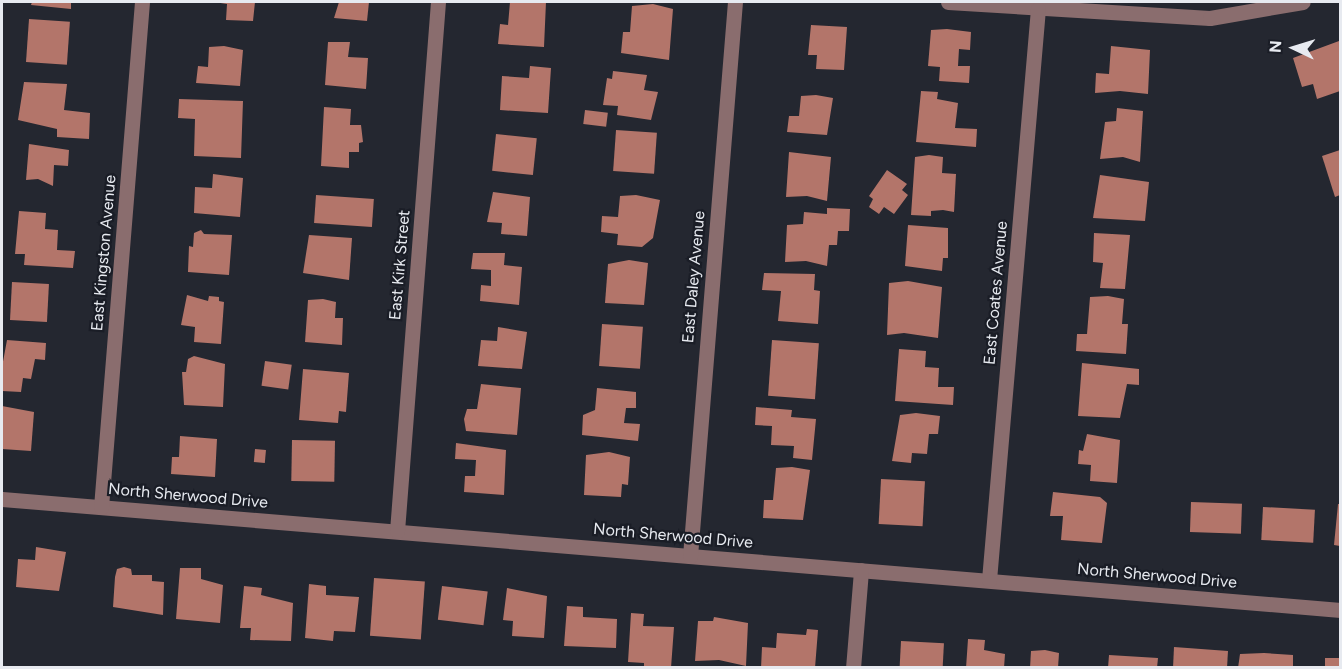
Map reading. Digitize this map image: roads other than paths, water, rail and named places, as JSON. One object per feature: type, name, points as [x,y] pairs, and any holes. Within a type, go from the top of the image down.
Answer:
[{"type":"street","name":"East Kingston Avenue","points":[[101,507],[142,2]]},
{"type":"street","name":"East Kirk Street","points":[[397,531],[438,2]]},
{"type":"street","name":"East Daley Avenue","points":[[690,556],[735,2]]},
{"type":"street","points":[[948,2],[1210,18],[1303,2]]},
{"type":"street","name":"East Coates Avenue","points":[[989,580],[1038,9]]},
{"type":"street","name":"North Sherwood Drive","points":[[2,499],[1341,610]]},
{"type":"street","points":[[853,668],[861,570]]}]
